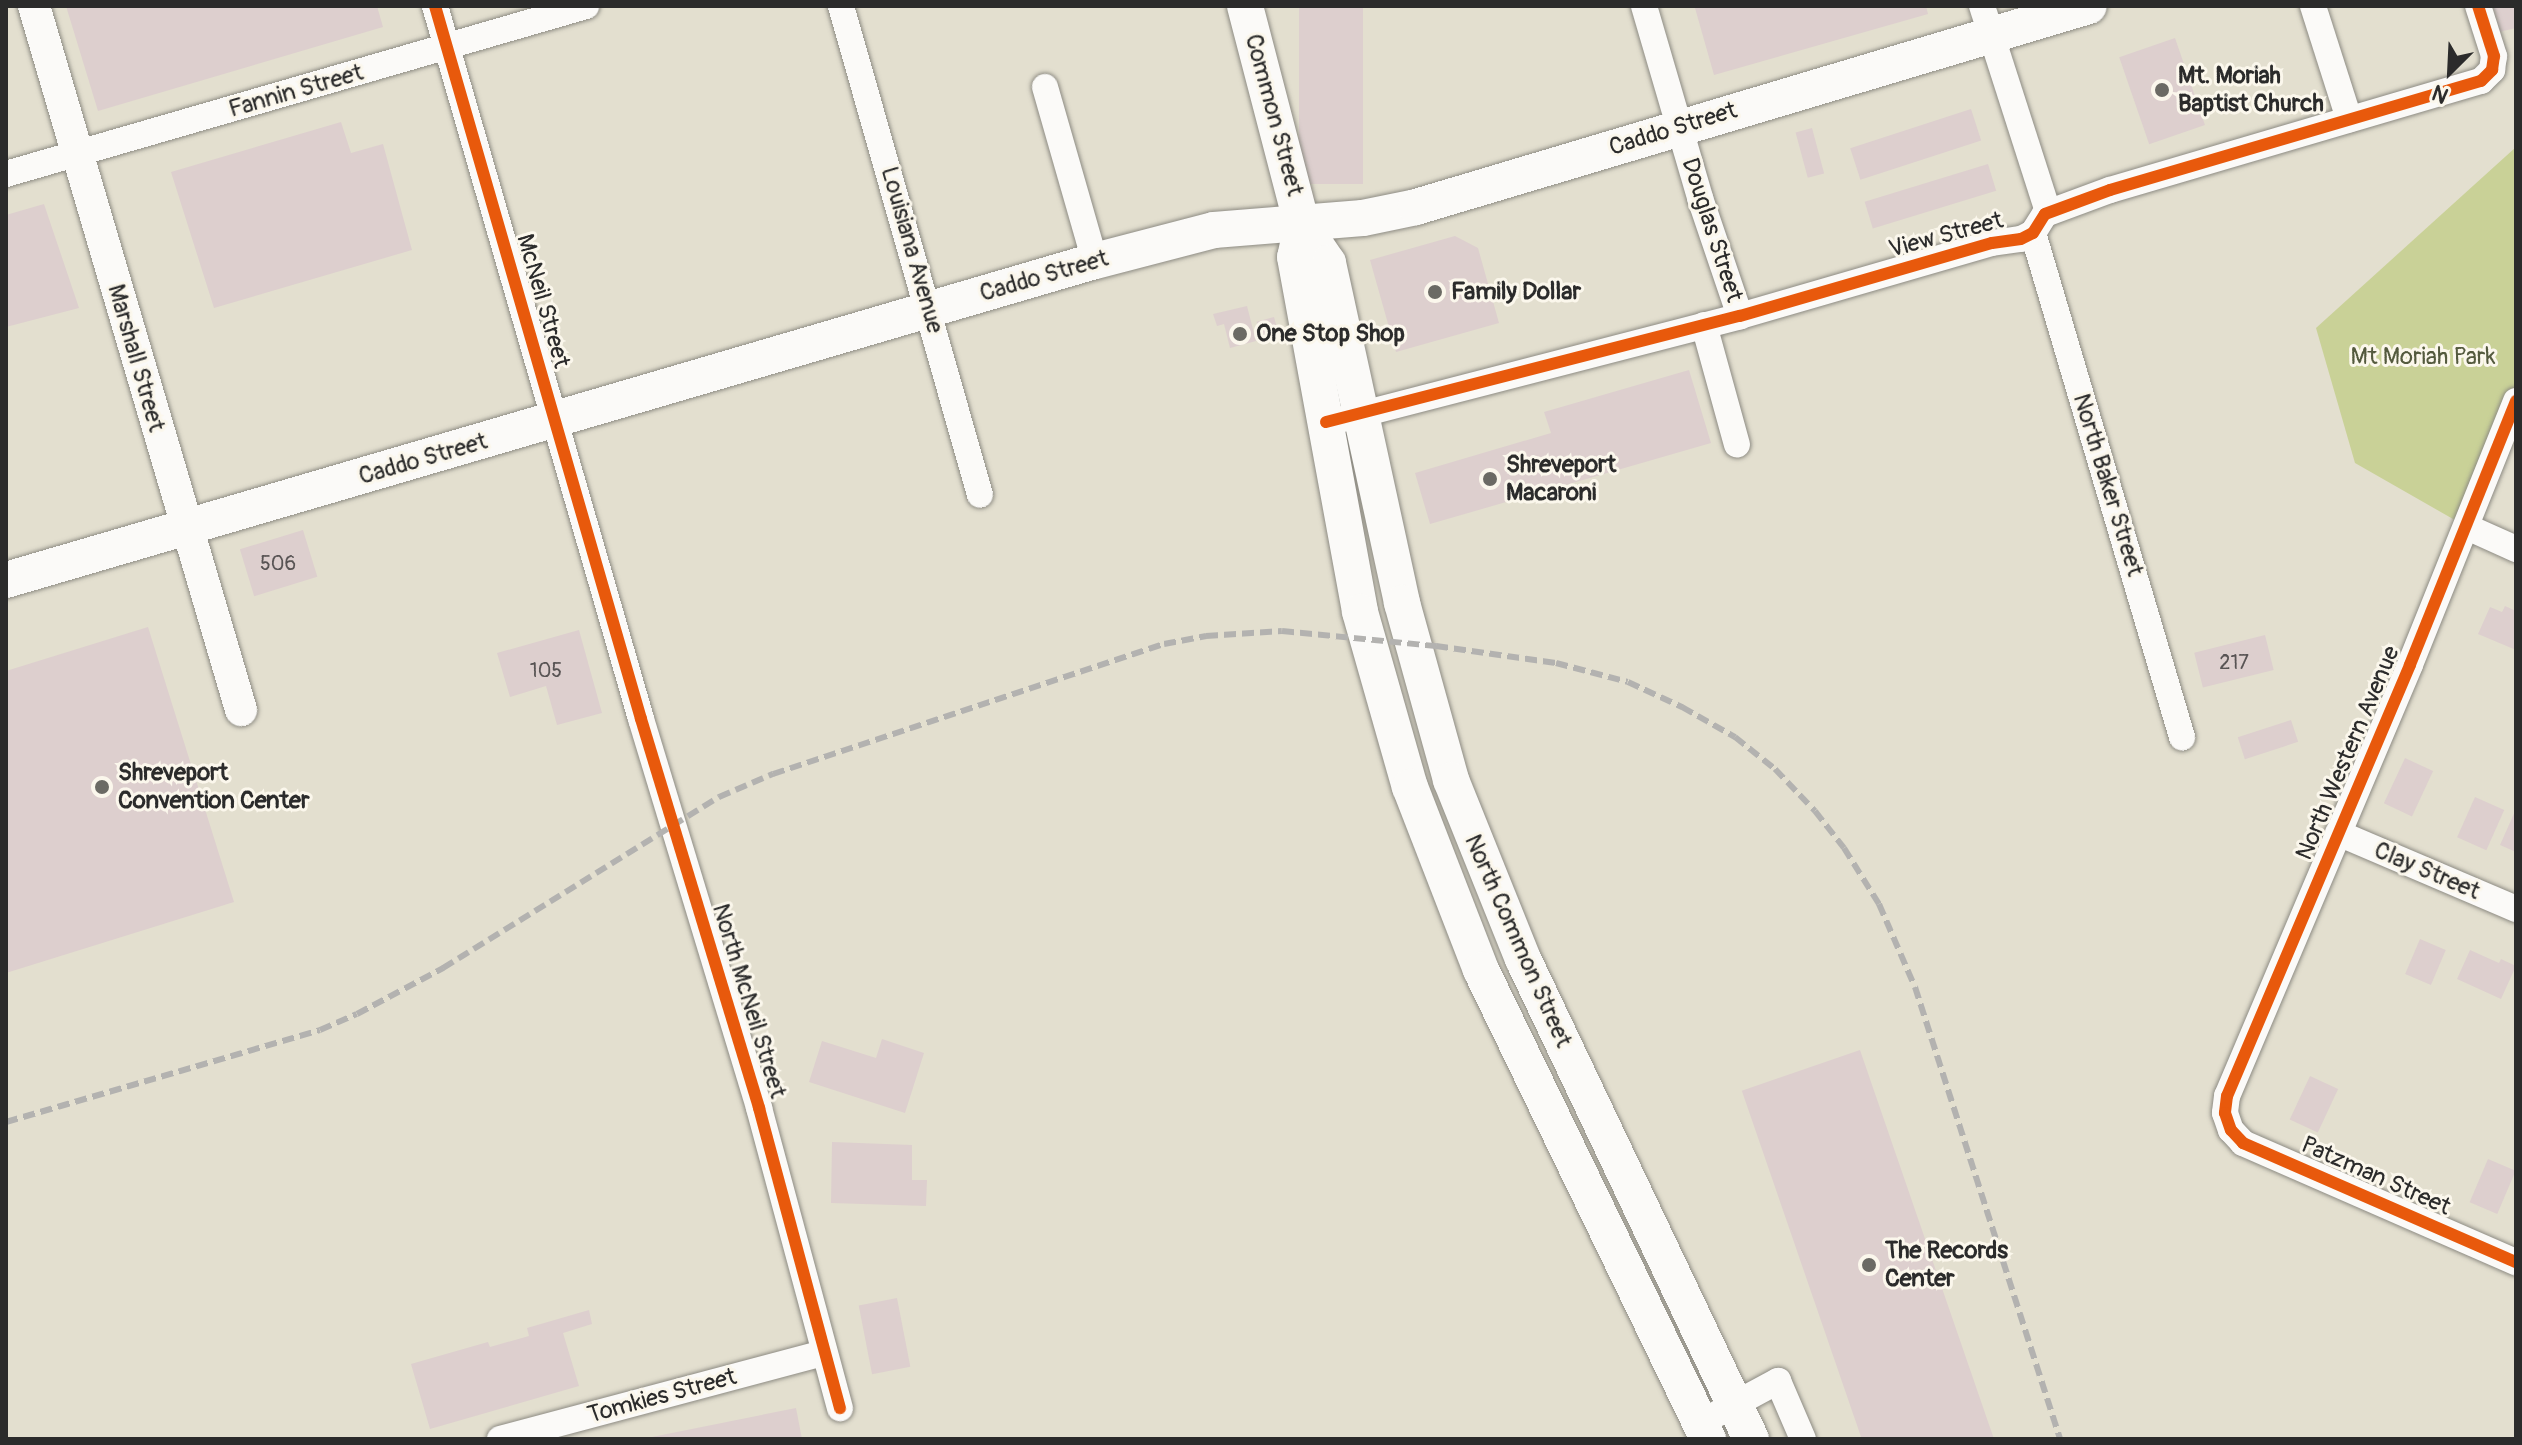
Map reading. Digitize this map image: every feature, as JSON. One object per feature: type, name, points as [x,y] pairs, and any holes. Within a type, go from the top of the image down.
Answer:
[{"type":"main road","name":"Common Street","points":[[1245,6],[1302,225],[1328,263],[1362,416]]},
{"type":"main road","name":"Caddo Street","points":[[6,580],[1095,261],[1214,230],[1302,225],[1363,218],[1416,207],[1679,127],[1986,20],[2089,6]]},
{"type":"main road","name":"Common Street","points":[[1302,225],[1295,257],[1326,422]]},
{"type":"main road","name":"North Common Street","points":[[1362,416],[1423,688],[1478,855],[1523,959],[1751,1439]]},
{"type":"main road","name":"North Common Street","points":[[1326,422],[1360,612],[1410,787],[1481,970],[1704,1431]]},
{"type":"street","name":"Marshall Street","points":[[34,6],[241,710]]},
{"type":"street","name":"McNeil Street","points":[[435,6],[610,608]]},
{"type":"street","name":"Fannin Street","points":[[6,174],[586,6]]},
{"type":"street","name":"Louisiana Avenue","points":[[841,6],[930,309],[980,495]]},
{"type":"street","name":"Douglas Street","points":[[1644,6],[1740,316]]},
{"type":"street","points":[[2313,6],[2349,119]]},
{"type":"street","name":"View Street","points":[[1326,422],[1362,416],[1740,316],[2041,222],[2175,169],[2481,81],[2488,76],[2494,56],[2478,6]]},
{"type":"street","name":"North Baker Street","points":[[1986,20],[2182,737]]},
{"type":"street","points":[[1045,87],[1095,261]]},
{"type":"street","name":"Douglas Street","points":[[1704,325],[1737,445]]},
{"type":"street","name":"North Western Avenue","points":[[2228,1122],[2227,1096],[2467,527],[2516,401]]},
{"type":"street","points":[[2467,527],[2516,549]]},
{"type":"street","name":"North McNeil Street","points":[[610,608],[759,1108],[840,1408]]},
{"type":"street","name":"Clay Street","points":[[2338,833],[2516,909]]},
{"type":"street","name":"Patzman Street","points":[[2228,1122],[2243,1143],[2516,1262]]},
{"type":"street","name":"Tomkies Street","points":[[500,1439],[824,1353]]},
{"type":"street","points":[[1704,1431],[1735,1404],[1778,1381],[1803,1439]]},
{"type":"green space","name":"Mt Moriah Park","points":[[2516,147],[2516,403],[2467,527],[2355,463],[2316,328]]},
{"type":"building","points":[[66,6],[377,6],[383,27],[98,111]]},
{"type":"building","points":[[1299,6],[1363,6],[1363,184],[1299,184]]},
{"type":"building","points":[[1926,6],[1928,14],[1714,75],[1695,8]]},
{"type":"building","points":[[2493,6],[2516,6],[2516,28],[2499,32]]},
{"type":"building","name":"Mt. Moriah Baptist Church","points":[[2175,38],[2205,125],[2149,144],[2119,57]]},
{"type":"building","points":[[1971,109],[1981,140],[1860,180],[1850,148]]},
{"type":"building","points":[[341,122],[351,153],[383,144],[412,250],[214,308],[171,172]]},
{"type":"building","points":[[1812,128],[1824,173],[1808,178],[1796,132]]},
{"type":"building","points":[[1988,164],[1996,191],[1873,228],[1865,202]]},
{"type":"building","points":[[44,204],[79,308],[6,327],[6,215]]},
{"type":"building","name":"Family Dollar","points":[[1455,236],[1478,248],[1499,323],[1396,352],[1370,260]]},
{"type":"building","name":"One Stop Shop","points":[[1247,306],[1256,341],[1230,348],[1224,324],[1217,326],[1213,314]]},
{"type":"building","points":[[1274,317],[1279,336],[1262,341],[1257,322]]},
{"type":"building","points":[[1689,370],[1711,443],[1430,524],[1415,473],[1551,433],[1544,412]]},
{"type":"building","points":[[303,530],[317,577],[254,596],[240,549]]},
{"type":"building","points":[[2505,606],[2516,611],[2516,650],[2478,634],[2490,607],[2502,612]]},
{"type":"building","name":"Shreveport Convention Center","points":[[148,627],[234,902],[6,973],[6,671]]},
{"type":"building","points":[[579,630],[602,713],[557,725],[546,686],[510,697],[497,653]]},
{"type":"building","points":[[2265,635],[2274,670],[2203,688],[2194,653]]},
{"type":"building","points":[[2291,720],[2298,742],[2245,759],[2238,737]]},
{"type":"building","points":[[2405,758],[2433,771],[2412,816],[2384,803]]},
{"type":"building","points":[[2475,797],[2504,810],[2486,850],[2457,837]]},
{"type":"building","points":[[2516,809],[2516,852],[2500,845]]},
{"type":"building","points":[[2420,939],[2446,950],[2431,985],[2405,974]]},
{"type":"building","points":[[2470,950],[2499,963],[2501,959],[2516,966],[2501,999],[2457,979]]},
{"type":"building","points":[[882,1039],[924,1053],[905,1113],[809,1082],[822,1041],[876,1058]]},
{"type":"building","name":"The Records Center","points":[[1860,1050],[1994,1439],[1862,1439],[1742,1091]]},
{"type":"building","points":[[2310,1076],[2338,1089],[2318,1133],[2290,1120]]},
{"type":"building","points":[[832,1142],[912,1145],[912,1180],[927,1180],[926,1206],[831,1203]]},
{"type":"building","points":[[2488,1159],[2516,1171],[2497,1214],[2470,1202]]},
{"type":"building","points":[[897,1298],[910,1367],[872,1374],[859,1305]]},
{"type":"building","points":[[589,1310],[592,1324],[563,1333],[579,1386],[430,1429],[411,1364],[488,1342],[490,1347],[529,1336],[527,1328]]},
{"type":"building","points":[[796,1408],[802,1439],[647,1439],[647,1438]]},
{"type":"railway","points":[[6,1122],[320,1030],[443,968],[719,797],[773,774],[1164,644],[1206,636],[1282,631],[1436,646],[1556,663],[1628,682],[1682,707],[1735,737],[1775,769],[1815,811],[1844,848],[1879,904],[1915,987],[2060,1439]]},
{"type":"cycle path","points":[[435,6],[641,719],[759,1108],[840,1408]]},
{"type":"cycle path","points":[[1326,422],[1740,316],[1992,243],[2021,239],[2033,233],[2045,214],[2110,190],[2481,81],[2492,70],[2494,56],[2478,6]]},
{"type":"cycle path","points":[[2516,401],[2410,665],[2227,1096],[2225,1113],[2231,1130],[2243,1143],[2516,1262]]},
{"type":"place","name":"Mt. Moriah Baptist Church","points":[[2162,90]]},
{"type":"place","name":"Family Dollar","points":[[1435,292]]},
{"type":"place","name":"One Stop Shop","points":[[1240,334]]},
{"type":"place","name":"Shreveport Macaroni","points":[[1490,479]]},
{"type":"place","name":"Shreveport Convention Center","points":[[102,787]]},
{"type":"place","name":"The Records Center","points":[[1869,1265]]}]
